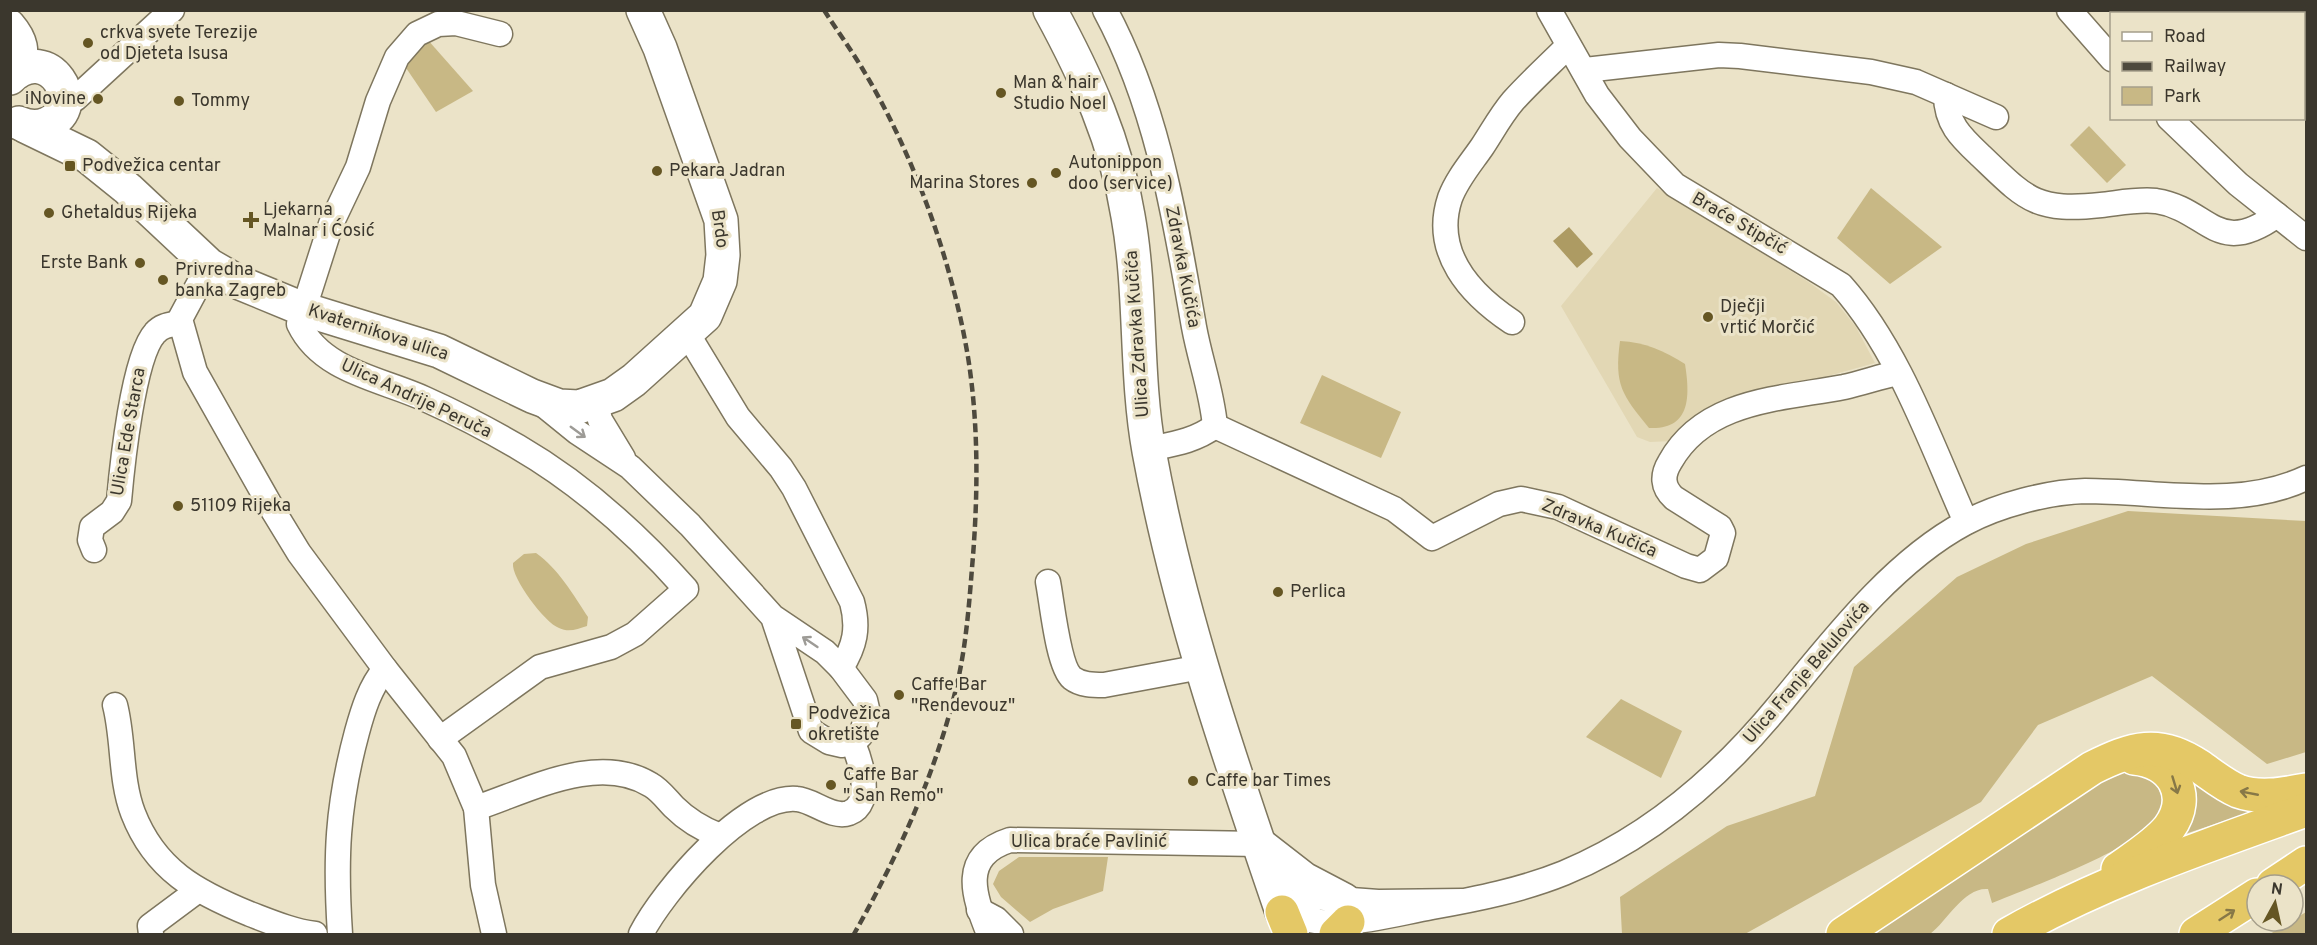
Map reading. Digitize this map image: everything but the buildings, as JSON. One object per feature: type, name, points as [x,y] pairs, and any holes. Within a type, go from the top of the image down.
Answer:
[{"type":"highway","points":[[1843,934],[2092,768],[2137,750],[2168,750],[2185,757],[2240,792],[2270,796],[2307,790]]},
{"type":"highway","points":[[2109,760],[2147,760],[2168,770],[2177,784],[2177,806],[2170,826],[2136,865]]},
{"type":"highway","points":[[2013,932],[2078,900],[2136,865],[2307,810]]},
{"type":"highway","points":[[2292,873],[2307,863]]},
{"type":"highway","points":[[2196,934],[2245,903]]},
{"type":"main road","name":"Brdo","points":[[596,403],[613,395],[634,380],[705,316],[717,293],[723,255],[721,220],[660,48],[644,10]]},
{"type":"main road","name":"Ulica Zdravka Kučića","points":[[1050,10],[1075,55],[1102,117],[1117,161],[1129,217],[1142,399],[1149,449],[1173,564],[1202,667],[1258,844],[1286,923]]},
{"type":"main road","name":"Kvaternikova ulica","points":[[13,75],[39,66],[56,75],[69,104],[75,142],[87,156],[128,189],[208,265],[240,283],[303,309],[439,351],[532,396],[559,406],[579,407],[596,403]]},
{"type":"main road","name":"Kvaternikova ulica","points":[[18,121],[34,127],[51,122],[69,104]]},
{"type":"main road","name":"Kvaternikova ulica","points":[[18,121],[87,156]]},
{"type":"main road","points":[[1258,844],[1304,879],[1342,919]]},
{"type":"street","points":[[69,104],[172,10]]},
{"type":"street","name":"Zdravka Kučića","points":[[1105,10],[1125,47],[1145,99],[1176,229],[1215,426],[1394,509],[1432,538],[1499,504],[1521,500],[1538,501],[1558,507],[1686,566],[1700,570],[1716,558],[1723,533],[1720,527],[1668,492],[1664,472],[1672,458],[1701,426],[1729,411],[1755,402],[1846,387],[1897,373]]},
{"type":"street","name":"Braće Stipčić","points":[[1549,10],[1568,46],[1585,70],[1597,95],[1630,138],[1675,185],[1840,285],[1863,311],[1897,373],[1966,522]]},
{"type":"street","points":[[2069,10],[2110,57]]},
{"type":"street","points":[[303,309],[331,224],[358,167],[378,101],[396,57],[417,34],[438,24],[456,23],[500,34]]},
{"type":"street","points":[[10,26],[19,35],[23,47],[13,75]]},
{"type":"street","points":[[1512,322],[1488,306],[1453,264],[1447,247],[1446,218],[1450,197],[1460,178],[1512,102],[1568,46]]},
{"type":"street","points":[[1585,70],[1729,55],[1871,72],[1916,82],[1996,117]]},
{"type":"street","points":[[1946,95],[1954,129],[2014,188],[2030,200],[2063,206],[2160,202],[2228,233],[2244,234],[2260,227],[2277,215]]},
{"type":"street","points":[[2171,120],[2200,150],[2307,238]]},
{"type":"street","points":[[208,265],[180,323],[195,372],[261,492],[299,553],[385,669],[454,756],[476,807],[483,885],[494,934]]},
{"type":"street","name":"Ulica Andrije Peruča","points":[[303,309],[299,324],[303,333],[331,358],[361,376],[425,399],[526,453],[603,509],[686,589],[635,634],[611,647],[540,667],[440,739]]},
{"type":"street","name":"Ulica Ede Starca","points":[[94,550],[90,540],[92,528],[112,512],[118,501],[129,422],[143,357],[153,334],[164,325],[180,323]]},
{"type":"street","points":[[687,333],[738,417],[781,468],[794,489],[852,602],[856,618],[856,634],[850,654],[841,668]]},
{"type":"street","name":"Kvaternikova ulica","points":[[532,396],[577,432],[630,468],[690,525],[773,617],[825,652],[855,683],[867,707],[866,725],[861,735],[853,743],[842,745],[829,742],[811,731],[773,617]]},
{"type":"street","name":"Kvaternikova ulica","points":[[596,403],[600,420],[630,468]]},
{"type":"street","points":[[1149,449],[1187,441],[1204,434],[1215,426]]},
{"type":"street","name":"Ulica Franje Belulovića","points":[[1286,923],[1322,923],[1463,901],[1520,888],[1563,874],[1601,856],[1650,828],[1728,764],[1840,629],[1932,545],[1966,522],[2022,502],[2050,495],[2082,491],[2211,496],[2260,494],[2287,487],[2307,478]]},
{"type":"street","points":[[1048,582],[1064,666],[1074,679],[1091,685],[1104,685],[1202,667]]},
{"type":"street","points":[[340,934],[336,868],[341,806],[360,722],[373,686],[385,669]]},
{"type":"street","points":[[115,705],[133,813],[161,862],[197,891],[259,918],[315,934]]},
{"type":"street","points":[[641,934],[664,900],[720,836],[765,804],[782,799],[799,798],[837,813],[849,813],[858,806],[864,787],[862,765],[853,743]]},
{"type":"street","points":[[476,807],[556,780],[586,773],[611,773],[633,776],[653,786],[696,826],[720,836]]},
{"type":"street","name":"Ulica braće Pavlinić","points":[[989,934],[979,910],[975,885],[980,856],[990,847],[1010,840],[1258,844]]},
{"type":"street","points":[[151,934],[150,926],[197,891]]},
{"type":"street","points":[[979,910],[996,919],[1011,934]]},
{"type":"shaded area","name":"Dječji vrtić Morčić","points":[[1657,188],[1807,281],[1836,302],[1856,327],[1875,363],[1792,386],[1673,441],[1650,442],[1637,437],[1561,306]]},
{"type":"shaded area","points":[[1569,227],[1593,254],[1577,268],[1553,241]]},
{"type":"green space","points":[[427,39],[473,91],[436,112],[402,62]]},
{"type":"green space","points":[[2089,126],[2126,165],[2107,183],[2070,145]]},
{"type":"green space","points":[[1871,188],[1942,247],[1890,284],[1837,238]]},
{"type":"green space","points":[[1620,341],[1654,348],[1685,364],[1687,399],[1685,409],[1673,423],[1663,427],[1649,428],[1626,398],[1619,379]]},
{"type":"green space","points":[[1322,375],[1401,412],[1381,458],[1300,423]]},
{"type":"green space","points":[[2128,511],[2306,521],[2306,752],[2267,764],[2152,676],[2038,725],[1981,802],[1745,934],[1622,934],[1620,897],[1727,826],[1815,796],[1854,667],[1957,577],[2026,544]]},
{"type":"green space","points":[[536,553],[551,566],[571,591],[588,617],[587,626],[570,630],[559,628],[546,618],[523,589],[517,579],[513,563],[524,554]]},
{"type":"green space","points":[[1621,699],[1682,731],[1661,778],[1586,737]]},
{"type":"green space","points":[[2133,771],[2154,781],[2160,793],[2162,808],[2160,816],[2149,828],[2131,841],[2083,866],[1992,903],[1988,889],[1971,893],[1930,934],[1870,934],[2090,784],[2118,773]]},
{"type":"green space","points":[[2182,773],[2257,810],[2164,841]]},
{"type":"green space","points":[[1019,857],[1108,857],[1103,891],[1053,909],[1030,922],[1001,897],[993,884],[999,871]]},
{"type":"green space","points":[[2305,913],[2306,934],[2270,934],[2305,933]]},
{"type":"railway","points":[[824,10],[881,101],[914,171],[928,208],[952,283],[961,320],[972,383],[976,436],[974,542],[967,625],[950,713],[915,811],[886,874],[854,934]]},
{"type":"place","name":"crkva svete Terezije od Djeteta Isusa","points":[[88,43]]},
{"type":"place","name":"Man & hair Studio Noel","points":[[1001,93]]},
{"type":"place","name":"iNovine","points":[[98,99]]},
{"type":"place","name":"Tommy","points":[[179,101]]},
{"type":"place","name":"Podvežica centar","points":[[70,166]]},
{"type":"place","name":"Pekara Jadran","points":[[657,171]]},
{"type":"place","name":"Autonippon doo (service)","points":[[1056,173]]},
{"type":"place","name":"Marina Stores","points":[[1032,183]]},
{"type":"place","name":"Ghetaldus Rijeka","points":[[49,213]]},
{"type":"place","name":"Ljekarna Malnar i Ćosić","points":[[251,220]]},
{"type":"place","name":"Erste Bank","points":[[140,263]]},
{"type":"place","name":"Privredna banka Zagreb","points":[[163,280]]},
{"type":"place","name":"Dječji vrtić Morčić","points":[[1708,317]]},
{"type":"place","name":"51109 Rijeka","points":[[178,506]]},
{"type":"place","name":"Perlica","points":[[1278,592]]},
{"type":"place","name":"Caffe Bar \"Rendevouz\"","points":[[899,695]]},
{"type":"place","name":"Podvežica okretište","points":[[796,724]]},
{"type":"place","name":"Caffe bar Times","points":[[1193,781]]},
{"type":"place","name":"Caffe Bar \" San Remo\"","points":[[831,785]]}]
